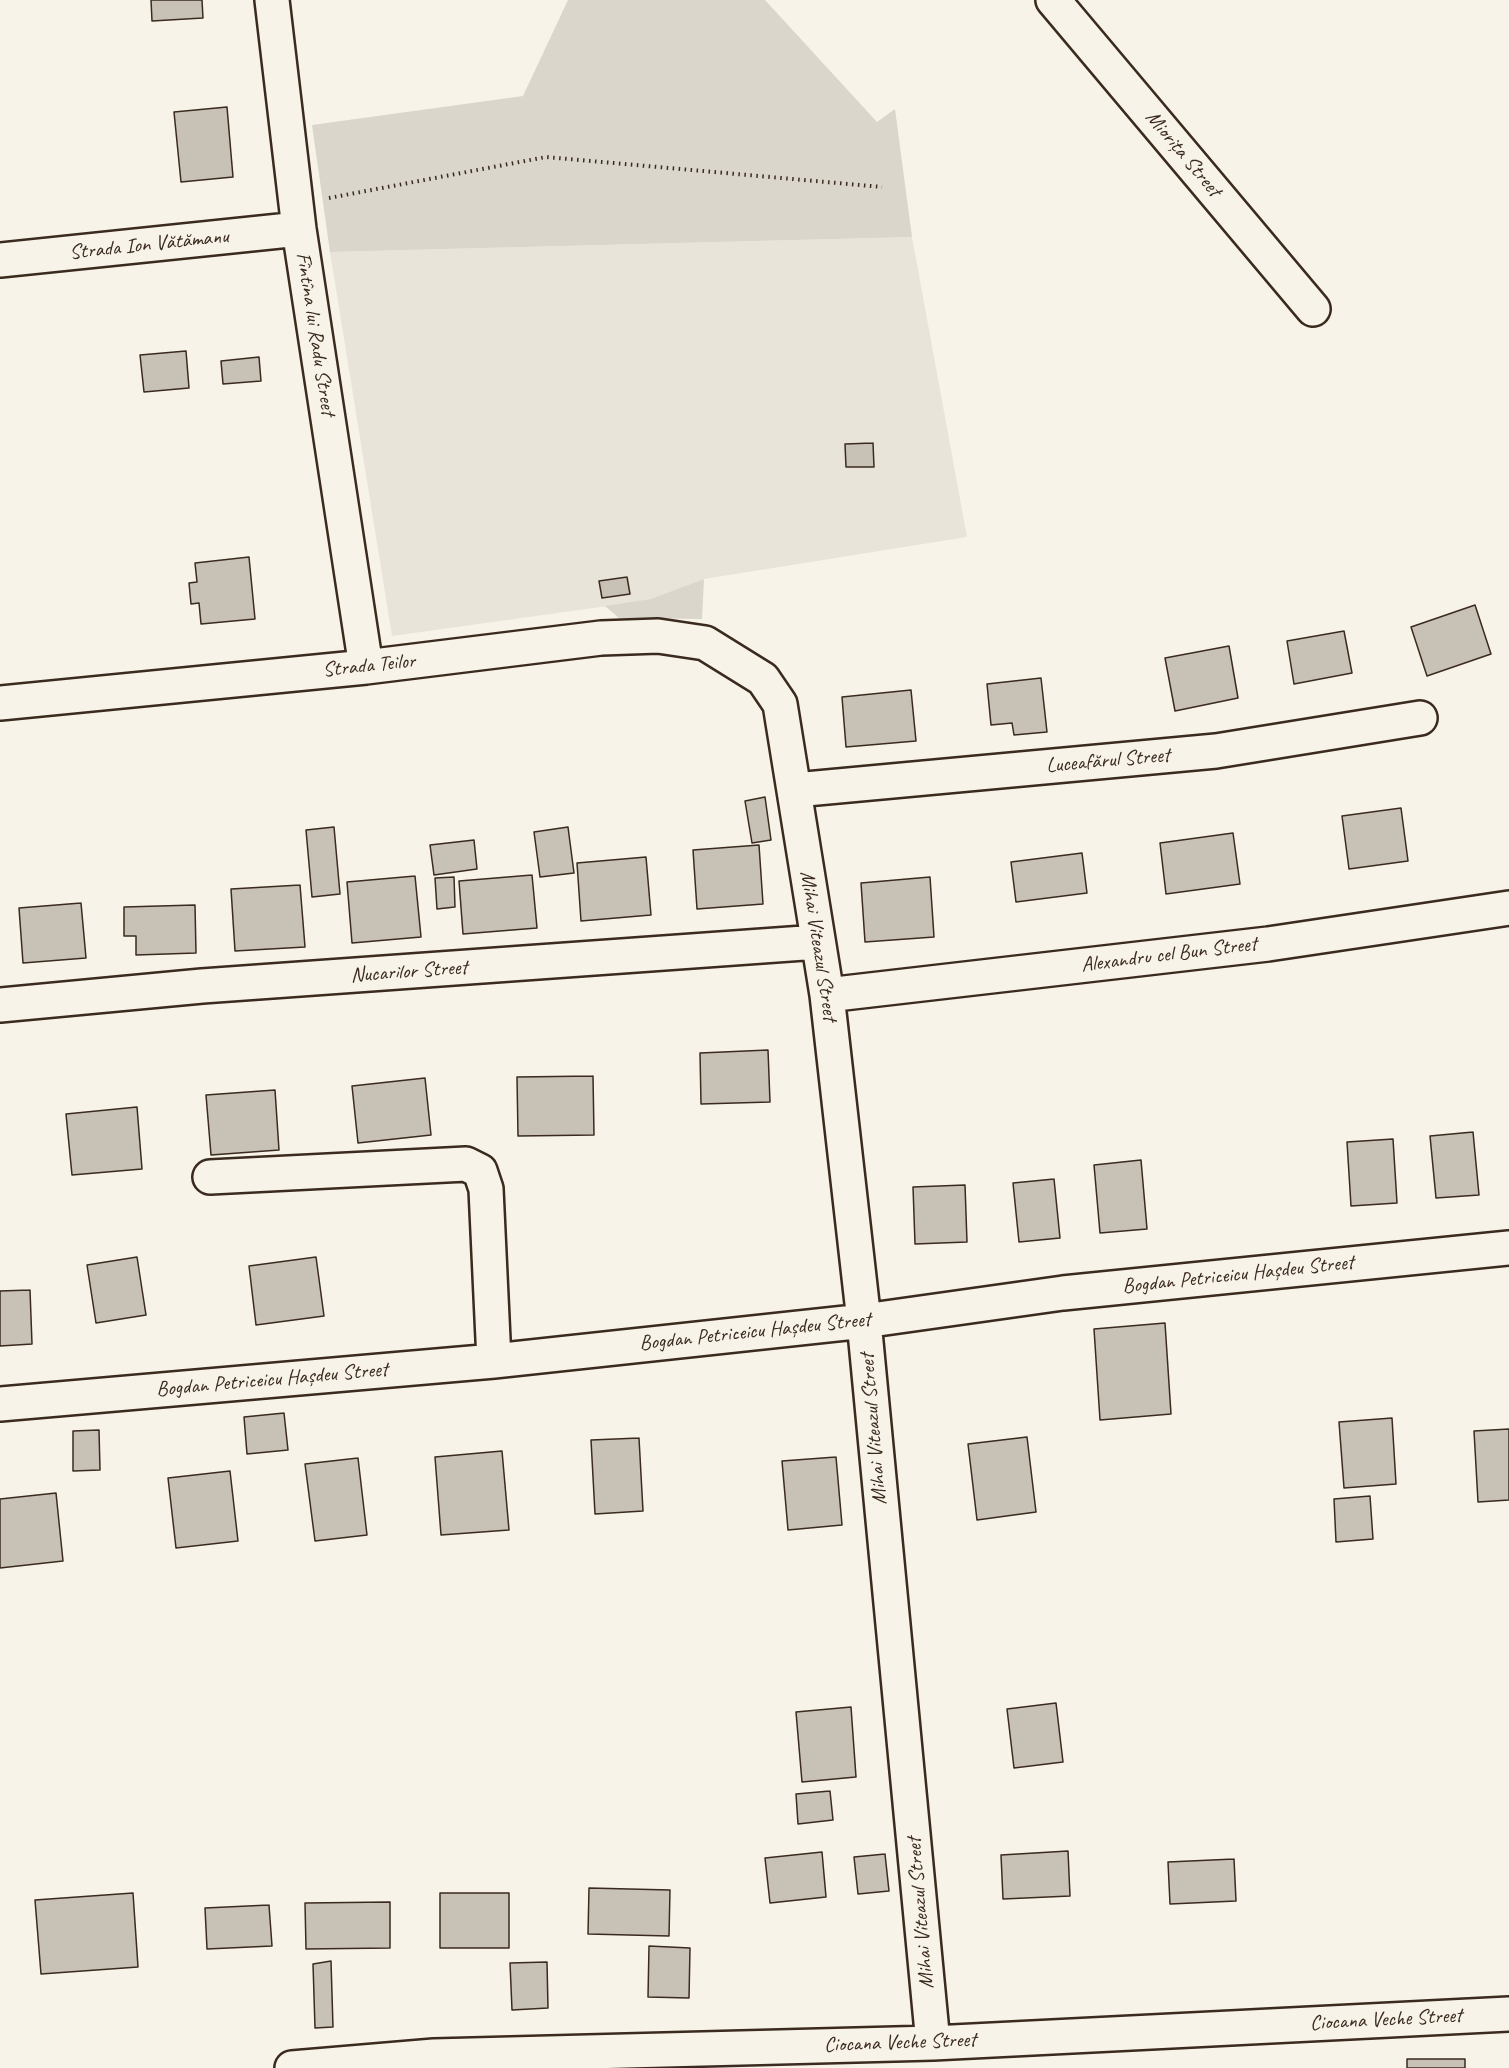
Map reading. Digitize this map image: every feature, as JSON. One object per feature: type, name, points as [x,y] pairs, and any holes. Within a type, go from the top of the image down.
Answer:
[{"type":"street","name":"Fîntîna lui Radu Street","points":[[272,0],[297,217],[366,667]]},
{"type":"street","name":"Miorița Street","points":[[1053,0],[1312,309]]},
{"type":"street","name":"Strada Ion Vătămanu","points":[[0,260],[297,217]]},
{"type":"street","name":"Strada Teilor","points":[[0,703],[366,667],[601,638],[657,636],[705,643],[734,659]]},
{"type":"street","name":"Mihai Viteazul Street","points":[[734,659],[763,679],[780,704],[827,995],[864,1321],[933,2043]]},
{"type":"street","name":"Luceafărul Street","points":[[795,790],[1216,751],[1420,718]]},
{"type":"street","name":"Alexandru cel Bun Street","points":[[827,995],[1268,944],[1509,908]]},
{"type":"street","name":"Nucarilor Street","points":[[0,1005],[202,986],[818,942]]},
{"type":"street","points":[[210,1177],[466,1164],[480,1171],[486,1189],[494,1361]]},
{"type":"street","name":"Bogdan Petriceicu Hașdeu Street","points":[[0,1404],[494,1361],[864,1321],[1063,1293],[1509,1248]]},
{"type":"street","name":"Ciocana Veche Street","points":[[292,2068],[434,2055],[614,2059],[1509,2014]]},
{"type":"path","points":[[297,217],[546,157],[882,187]]},
{"type":"shaded area","points":[[568,0],[765,0],[877,122],[895,109],[912,237],[330,252],[312,125],[523,96]]},
{"type":"shaded area","points":[[912,237],[967,537],[704,579],[651,600],[392,636],[330,252]]},
{"type":"shaded area","points":[[704,579],[702,619],[619,618],[605,606],[651,599]]},
{"type":"building","points":[[151,0],[202,0],[203,18],[152,21]]},
{"type":"building","points":[[227,107],[233,177],[181,182],[174,112]]},
{"type":"building","points":[[186,351],[189,388],[144,392],[140,355]]},
{"type":"building","points":[[259,357],[261,381],[223,384],[221,361]]},
{"type":"building","points":[[873,443],[874,467],[846,467],[845,444]]},
{"type":"building","points":[[249,557],[255,619],[201,624],[199,603],[191,604],[189,583],[197,582],[195,563]]},
{"type":"building","points":[[627,577],[630,594],[602,598],[599,581]]},
{"type":"building","points":[[1475,605],[1491,654],[1427,676],[1411,627]]},
{"type":"building","points":[[1344,631],[1352,673],[1294,684],[1287,641]]},
{"type":"building","points":[[1229,646],[1238,698],[1175,711],[1165,658]]},
{"type":"building","points":[[1041,678],[1047,732],[1014,735],[1012,723],[991,725],[987,684]]},
{"type":"building","points":[[911,690],[916,741],[846,747],[842,697]]},
{"type":"building","points":[[765,797],[771,840],[752,843],[745,801]]},
{"type":"building","points":[[1401,808],[1408,861],[1349,869],[1342,816]]},
{"type":"building","points":[[334,827],[340,894],[312,897],[306,830]]},
{"type":"building","points":[[568,827],[574,873],[540,877],[534,832]]},
{"type":"building","points":[[1233,833],[1240,884],[1166,894],[1160,843]]},
{"type":"building","points":[[474,840],[477,869],[434,875],[430,845]]},
{"type":"building","points":[[759,845],[763,904],[697,909],[693,850]]},
{"type":"building","points":[[1082,853],[1087,893],[1016,902],[1011,862]]},
{"type":"building","points":[[646,857],[651,915],[581,921],[577,863]]},
{"type":"building","points":[[532,875],[537,928],[463,934],[459,881]]},
{"type":"building","points":[[415,876],[421,937],[352,943],[347,882]]},
{"type":"building","points":[[454,877],[455,907],[437,909],[435,878]]},
{"type":"building","points":[[930,877],[934,937],[865,942],[861,883]]},
{"type":"building","points":[[300,885],[305,947],[235,951],[231,889]]},
{"type":"building","points":[[81,903],[86,958],[23,963],[19,908]]},
{"type":"building","points":[[195,905],[196,953],[136,955],[136,936],[124,936],[124,907]]},
{"type":"building","points":[[768,1050],[770,1102],[701,1104],[700,1053]]},
{"type":"building","points":[[593,1076],[594,1135],[518,1136],[517,1077]]},
{"type":"building","points":[[425,1078],[431,1135],[358,1143],[352,1086]]},
{"type":"building","points":[[275,1090],[279,1150],[211,1155],[206,1095]]},
{"type":"building","points":[[137,1107],[142,1169],[72,1175],[66,1114]]},
{"type":"building","points":[[1473,1132],[1479,1195],[1436,1198],[1430,1136]]},
{"type":"building","points":[[1393,1139],[1397,1203],[1351,1206],[1347,1142]]},
{"type":"building","points":[[1141,1160],[1147,1229],[1100,1233],[1094,1165]]},
{"type":"building","points":[[1054,1179],[1060,1238],[1019,1242],[1013,1183]]},
{"type":"building","points":[[965,1185],[967,1242],[915,1244],[913,1187]]},
{"type":"building","points":[[137,1257],[146,1315],[96,1323],[87,1265]]},
{"type":"building","points":[[316,1257],[324,1316],[256,1325],[249,1266]]},
{"type":"building","points":[[30,1290],[32,1344],[0,1346],[0,1291]]},
{"type":"building","points":[[1165,1323],[1171,1414],[1100,1420],[1094,1329]]},
{"type":"building","points":[[284,1413],[288,1450],[247,1454],[244,1417]]},
{"type":"building","points":[[1392,1418],[1396,1484],[1344,1488],[1339,1422]]},
{"type":"building","points":[[1509,1429],[1509,1500],[1478,1502],[1474,1431]]},
{"type":"building","points":[[99,1430],[100,1470],[73,1471],[73,1431]]},
{"type":"building","points":[[1027,1437],[1036,1512],[977,1520],[968,1444]]},
{"type":"building","points":[[639,1438],[643,1511],[595,1514],[591,1440]]},
{"type":"building","points":[[502,1451],[509,1530],[441,1535],[435,1457]]},
{"type":"building","points":[[836,1457],[842,1525],[788,1530],[782,1461]]},
{"type":"building","points":[[358,1458],[367,1535],[315,1541],[305,1464]]},
{"type":"building","points":[[230,1471],[238,1541],[176,1548],[168,1478]]},
{"type":"building","points":[[56,1493],[63,1561],[0,1568],[0,1499]]},
{"type":"building","points":[[1370,1496],[1373,1539],[1336,1542],[1334,1499]]},
{"type":"building","points":[[1056,1703],[1063,1762],[1014,1768],[1007,1709]]},
{"type":"building","points":[[851,1707],[856,1777],[802,1782],[796,1712]]},
{"type":"building","points":[[830,1791],[833,1820],[798,1824],[796,1794]]},
{"type":"building","points":[[1068,1851],[1070,1896],[1003,1899],[1001,1855]]},
{"type":"building","points":[[822,1852],[826,1897],[770,1903],[765,1858]]},
{"type":"building","points":[[885,1854],[889,1891],[858,1894],[854,1857]]},
{"type":"building","points":[[1234,1859],[1236,1901],[1170,1904],[1168,1862]]},
{"type":"building","points":[[589,1888],[670,1890],[669,1936],[588,1934]]},
{"type":"building","points":[[133,1893],[138,1967],[41,1974],[35,1900]]},
{"type":"building","points":[[440,1893],[509,1893],[509,1948],[440,1948]]},
{"type":"building","points":[[390,1902],[390,1948],[306,1949],[305,1903]]},
{"type":"building","points":[[269,1905],[272,1946],[207,1949],[205,1908]]},
{"type":"building","points":[[649,1946],[690,1948],[689,1998],[648,1997]]},
{"type":"building","points":[[331,1961],[333,2027],[315,2028],[313,1964]]},
{"type":"building","points":[[547,1962],[548,2008],[512,2010],[510,1963]]},
{"type":"building","points":[[1407,2059],[1465,2059],[1465,2068],[1407,2068]]}]
